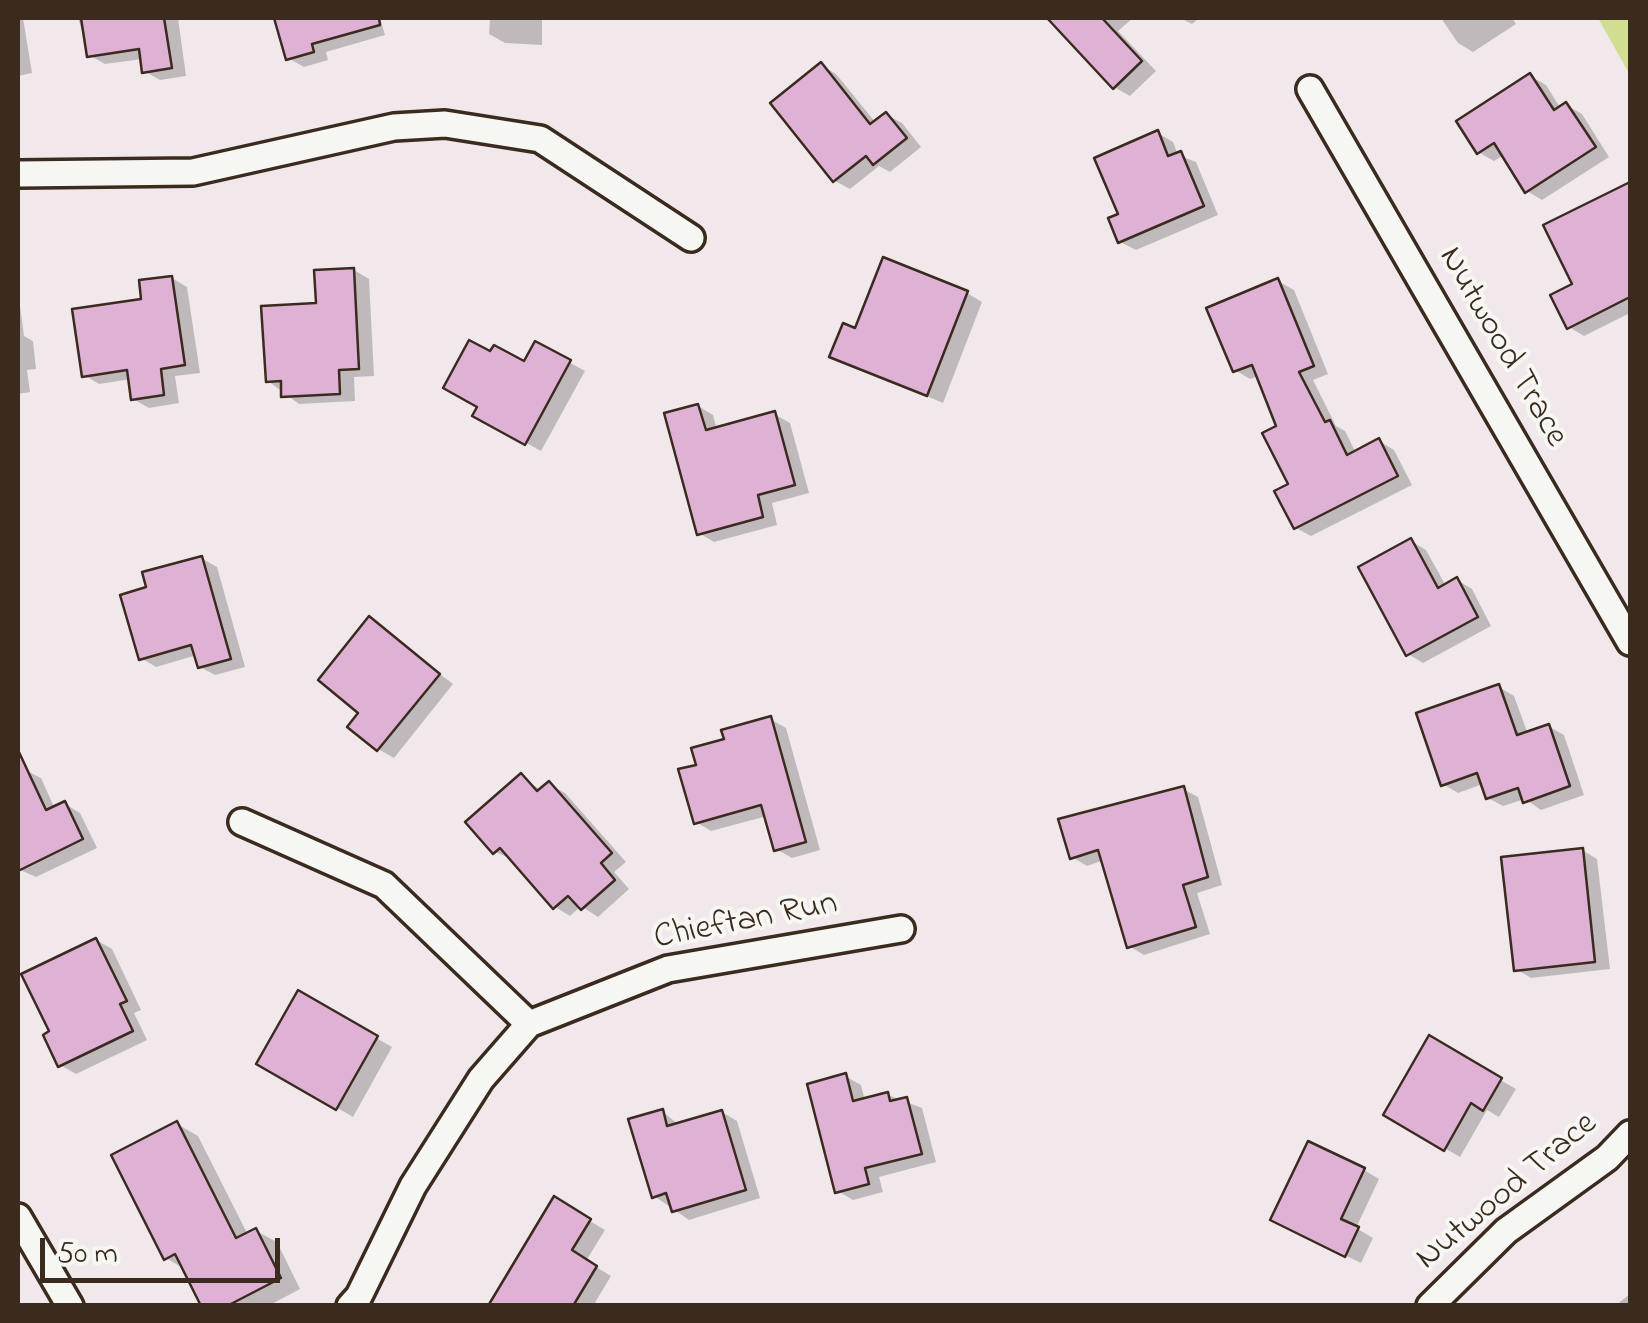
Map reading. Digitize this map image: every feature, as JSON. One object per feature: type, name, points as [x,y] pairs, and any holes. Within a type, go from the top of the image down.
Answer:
[{"type":"street","name":"Nutwood Trace","points":[[1310,89],[1630,642]]},
{"type":"street","points":[[18,174],[193,172],[394,127],[445,124],[540,139],[690,238]]},
{"type":"street","points":[[242,822],[384,885],[529,1024]]},
{"type":"street","name":"Chieftan Run","points":[[350,1306],[359,1296],[413,1186],[480,1079],[529,1024],[668,969],[901,929]]},
{"type":"street","name":"Nutwood Trace","points":[[1430,1306],[1506,1231],[1608,1158],[1630,1134]]},
{"type":"street","points":[[18,1217],[70,1306]]},
{"type":"green space","points":[[1598,18],[1630,18],[1630,75]]},
{"type":"building","points":[[81,18],[164,18],[172,68],[142,73],[139,49],[87,57]]},
{"type":"building","points":[[274,18],[379,18],[380,25],[312,44],[314,52],[286,60]]},
{"type":"building","points":[[1047,18],[1102,18],[1142,61],[1113,89]]},
{"type":"building","points":[[821,62],[870,124],[886,112],[907,138],[873,165],[866,156],[833,182],[770,103]]},
{"type":"building","points":[[1530,73],[1554,110],[1566,102],[1596,147],[1525,193],[1494,143],[1477,154],[1456,121]]},
{"type":"building","points":[[1158,130],[1168,156],[1181,151],[1204,206],[1118,243],[1108,218],[1118,214],[1094,158]]},
{"type":"building","points":[[1630,182],[1630,297],[1567,329],[1550,295],[1572,284],[1543,225]]},
{"type":"building","points":[[883,257],[968,291],[927,396],[829,357],[843,323],[855,328]]},
{"type":"building","points":[[354,268],[359,369],[339,370],[340,394],[281,397],[281,381],[266,382],[261,306],[316,303],[314,270]]},
{"type":"building","points":[[172,276],[185,365],[161,369],[164,395],[131,400],[127,370],[82,377],[72,309],[141,299],[139,280]]},
{"type":"building","points":[[1278,278],[1314,366],[1299,372],[1325,422],[1330,420],[1347,455],[1379,438],[1398,476],[1294,529],[1274,491],[1288,484],[1262,433],[1276,426],[1252,365],[1233,372],[1206,308]]},
{"type":"building","points":[[469,340],[490,351],[494,345],[524,361],[535,341],[571,360],[525,445],[472,416],[477,407],[443,388]]},
{"type":"building","points":[[698,404],[706,430],[775,411],[795,485],[758,495],[763,517],[697,535],[664,413]]},
{"type":"building","points":[[1411,538],[1438,588],[1457,577],[1478,617],[1406,656],[1358,567]]},
{"type":"building","points":[[202,556],[231,659],[198,668],[191,645],[139,660],[120,595],[146,587],[142,572]]},
{"type":"building","points":[[369,616],[440,674],[377,751],[347,727],[358,713],[318,680]]},
{"type":"building","points":[[1499,684],[1517,735],[1549,724],[1570,786],[1523,803],[1518,788],[1486,799],[1477,773],[1441,786],[1416,713]]},
{"type":"building","points":[[771,716],[806,842],[774,851],[761,805],[694,824],[678,769],[696,765],[691,748],[724,739],[721,730]]},
{"type":"building","points":[[18,750],[46,810],[65,801],[83,839],[18,871]]},
{"type":"building","points":[[521,773],[537,791],[549,781],[612,853],[601,863],[615,880],[581,910],[568,896],[553,909],[500,848],[493,854],[465,822]]},
{"type":"building","points":[[1184,786],[1208,877],[1183,885],[1196,927],[1127,948],[1098,850],[1070,859],[1058,819]]},
{"type":"building","points":[[1583,848],[1595,962],[1514,971],[1501,857]]},
{"type":"building","points":[[96,938],[127,1001],[120,1004],[133,1031],[58,1067],[43,1035],[49,1031],[21,974]]},
{"type":"building","points":[[298,990],[378,1036],[336,1110],[256,1064]]},
{"type":"building","points":[[1429,1035],[1502,1078],[1483,1111],[1471,1103],[1444,1151],[1383,1115]]},
{"type":"building","points":[[846,1073],[853,1101],[888,1092],[890,1101],[907,1097],[922,1154],[865,1168],[869,1184],[835,1193],[807,1084]]},
{"type":"building","points":[[663,1109],[667,1126],[722,1110],[746,1190],[672,1212],[666,1193],[652,1198],[628,1119]]},
{"type":"building","points":[[177,1121],[236,1238],[256,1228],[281,1278],[227,1306],[201,1306],[175,1254],[164,1260],[111,1155]]},
{"type":"building","points":[[1308,1141],[1365,1168],[1341,1219],[1359,1227],[1345,1257],[1270,1220]]},
{"type":"building","points":[[554,1196],[591,1219],[572,1250],[597,1266],[573,1306],[488,1306]]}]
